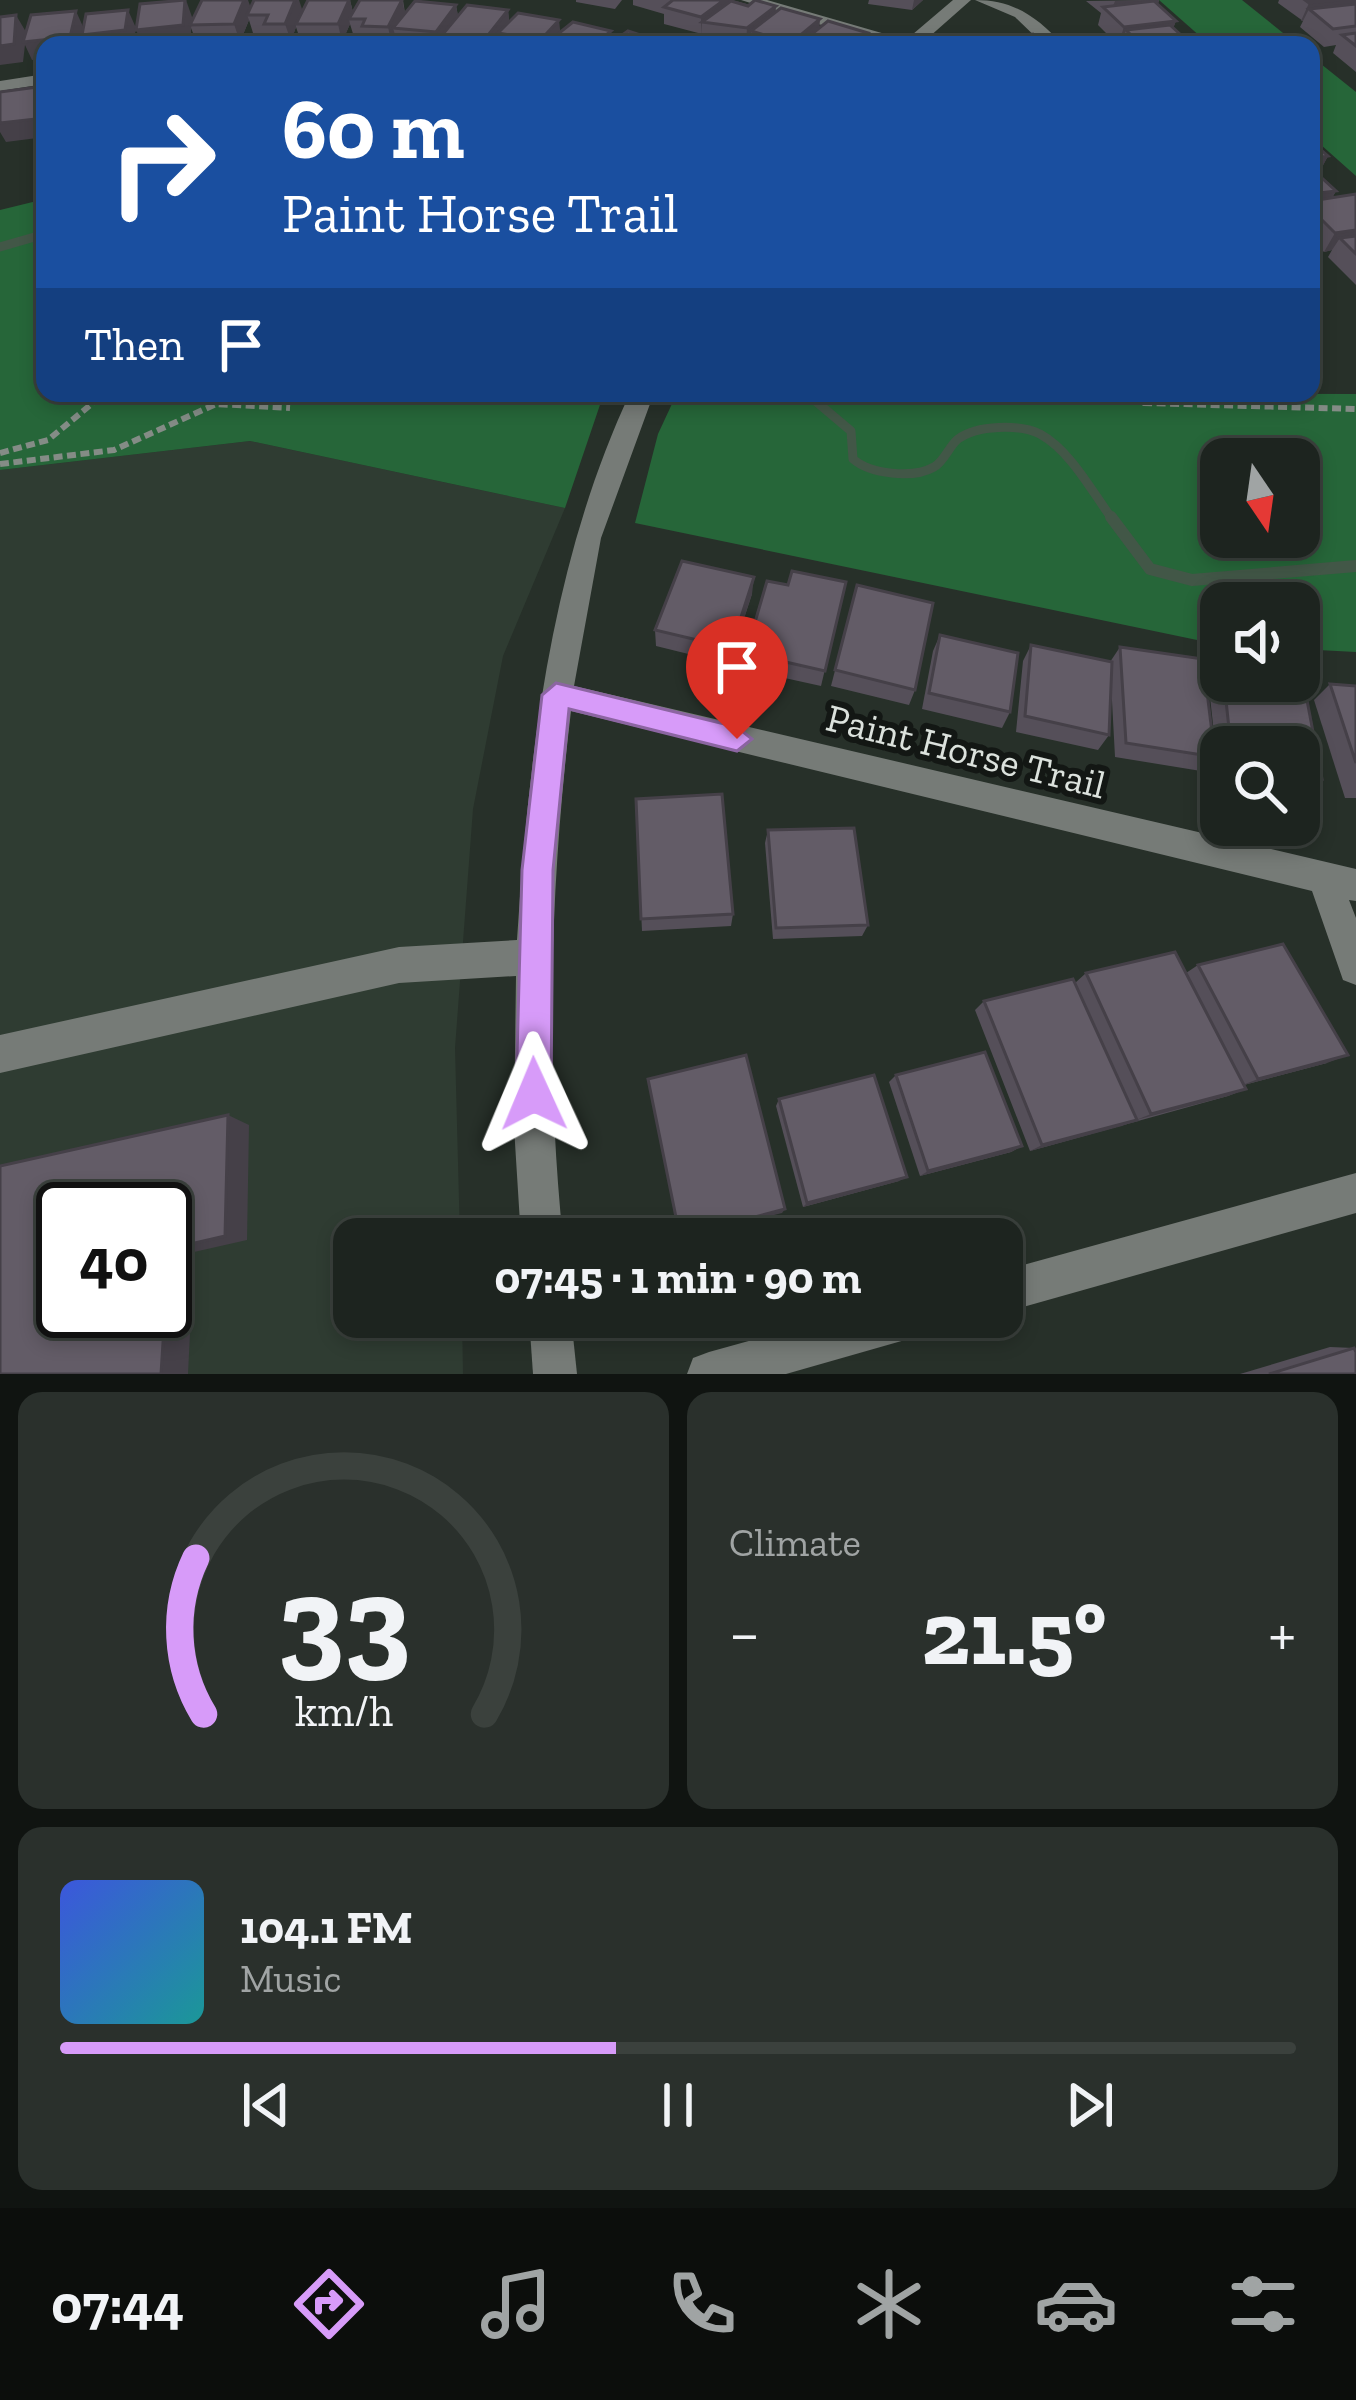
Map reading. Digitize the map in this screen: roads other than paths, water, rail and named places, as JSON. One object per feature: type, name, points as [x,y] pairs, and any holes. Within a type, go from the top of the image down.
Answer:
[{"type":"street","points":[[749,0],[875,36]]},
{"type":"street","points":[[918,36],[963,0]]},
{"type":"street","points":[[982,0],[1021,14],[1044,36]]},
{"type":"street","points":[[0,86],[36,80]]},
{"type":"street","points":[[540,1218],[533,957],[556,695],[579,570],[620,442],[638,402]]},
{"type":"street","name":"Paint Horse Trail","points":[[556,695],[1341,883]]},
{"type":"street","points":[[1341,883],[1356,967]]},
{"type":"street","points":[[0,1054],[399,965],[533,957]]},
{"type":"street","points":[[1023,1286],[1356,1192]]},
{"type":"street","points":[[552,1338],[555,1374]]},
{"type":"street","points":[[710,1374],[838,1338]]},
{"type":"waterway","points":[[0,247],[36,237]]},
{"type":"waterway","points":[[817,402],[851,431],[853,459],[881,471],[925,471],[941,462],[958,439],[976,431],[1010,427],[1040,434],[1071,461],[1113,520]]},
{"type":"waterway","points":[[1111,517],[1150,569],[1192,580],[1356,566]]}]
